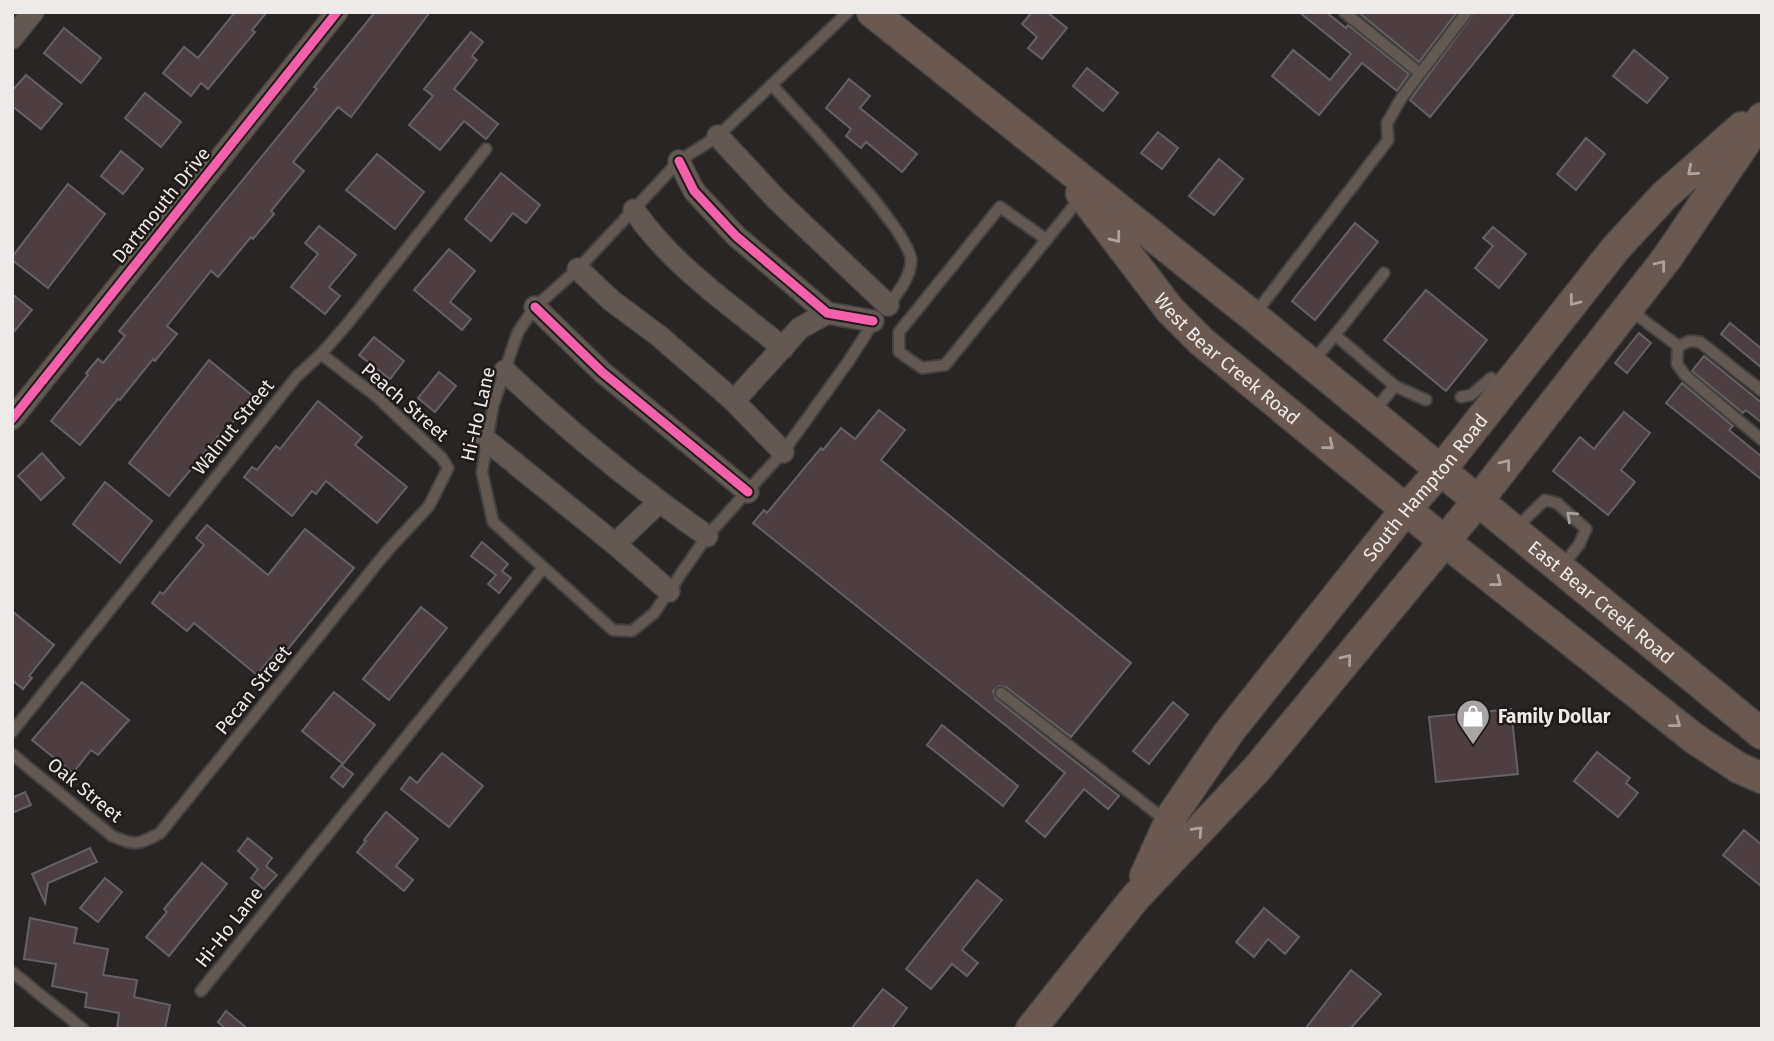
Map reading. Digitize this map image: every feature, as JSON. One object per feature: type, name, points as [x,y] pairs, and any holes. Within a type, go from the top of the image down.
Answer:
[{"type":"main road","name":"West Bear Creek Road","points":[[872,12],[1254,316],[1440,471]]},
{"type":"main road","name":"South Hampton Road","points":[[1135,898],[1169,823],[1229,732],[1407,508],[1440,471],[1616,248],[1665,195],[1762,110]]},
{"type":"main road","name":"South Hampton Road","points":[[1031,1029],[1135,898],[1256,770],[1477,502],[1667,258],[1762,118]]},
{"type":"main road","name":"West Bear Creek Road","points":[[1041,148],[1083,195],[1170,310],[1202,342],[1443,540]]},
{"type":"main road","name":"East Bear Creek Road","points":[[1440,471],[1762,734]]},
{"type":"main road","points":[[1443,540],[1695,739],[1739,768],[1762,778]]},
{"type":"street","points":[[12,38],[33,12]]},
{"type":"street","name":"Dartmouth Drive","points":[[12,419],[337,12]]},
{"type":"street","points":[[718,136],[777,200],[888,305]]},
{"type":"street","points":[[679,161],[694,191],[736,236],[827,313],[873,321]]},
{"type":"street","points":[[634,210],[650,234],[687,270],[783,348]]},
{"type":"street","points":[[579,269],[612,301],[659,336],[734,401],[783,452]]},
{"type":"street","points":[[535,307],[602,372],[748,492]]},
{"type":"street","points":[[734,401],[800,328],[827,313]]},
{"type":"street","points":[[505,371],[551,414],[659,502],[707,536]]},
{"type":"street","points":[[486,440],[669,591]]},
{"type":"street","points":[[615,544],[659,502]]},
{"type":"lane","name":"Hi-Ho Lane","points":[[201,991],[543,568],[493,522],[482,471],[493,406],[518,332],[535,307],[579,269],[679,161],[718,136],[848,12]]},
{"type":"lane","points":[[1344,12],[1420,73]]},
{"type":"lane","points":[[1254,316],[1388,140],[1387,123],[1420,73],[1467,12]]},
{"type":"lane","points":[[543,568],[613,630],[632,631],[654,613],[707,536],[783,452],[848,362],[873,321],[888,305],[909,274],[911,259],[904,238],[874,200],[772,85]]},
{"type":"lane","name":"Walnut Street","points":[[12,732],[296,376],[321,354],[349,322],[486,149]]},
{"type":"lane","points":[[1047,240],[1000,207],[899,332],[899,352],[922,368],[945,365],[1047,240],[1083,195]]},
{"type":"lane","points":[[1311,364],[1384,273]]},
{"type":"lane","points":[[1628,308],[1678,346]]},
{"type":"lane","points":[[1335,335],[1395,386],[1426,400]]},
{"type":"lane","points":[[1678,346],[1690,341],[1700,342],[1762,391]]},
{"type":"lane","points":[[1678,346],[1677,364],[1685,375],[1762,440]]},
{"type":"lane","name":"Peach Street","points":[[321,354],[377,397],[442,458],[448,468],[429,506],[388,550]]},
{"type":"lane","points":[[1461,397],[1471,395],[1491,378],[1506,387]]},
{"type":"lane","points":[[1371,414],[1395,386]]},
{"type":"lane","points":[[1513,531],[1545,500],[1557,503],[1586,528],[1579,545],[1559,569]]},
{"type":"lane","name":"Pecan Street","points":[[140,845],[160,833],[388,550]]},
{"type":"lane","points":[[1001,693],[1169,823]]},
{"type":"lane","name":"Oak Street","points":[[12,754],[112,836],[140,845]]},
{"type":"lane","points":[[12,972],[83,1029]]},
{"type":"building","points":[[235,12],[267,12],[252,30],[255,32],[208,89],[201,83],[191,96],[163,73],[184,47],[198,58]]},
{"type":"building","points":[[375,12],[430,12],[351,117],[338,107],[293,162],[304,171],[271,211],[274,214],[218,277],[211,271],[167,326],[177,334],[80,445],[51,421],[98,359],[103,363],[125,336],[119,331],[317,89],[314,87]]},
{"type":"building","points":[[1032,12],[1047,12],[1067,28],[1042,59],[1028,48],[1037,37],[1022,24]]},
{"type":"building","points":[[1299,12],[1326,12],[1346,28],[1348,25],[1409,74],[1397,91],[1362,63],[1319,115],[1272,76],[1293,50],[1330,80],[1351,54]]},
{"type":"building","points":[[1358,12],[1457,12],[1419,62]]},
{"type":"building","points":[[1475,12],[1515,12],[1430,117],[1410,100]]},
{"type":"building","points":[[64,28],[101,58],[81,83],[44,53]]},
{"type":"building","points":[[471,32],[483,42],[472,56],[477,60],[454,89],[498,124],[486,139],[464,121],[440,150],[409,125],[433,96],[424,89]]},
{"type":"building","points":[[1634,50],[1668,78],[1647,103],[1613,76]]},
{"type":"building","points":[[1087,68],[1118,93],[1103,111],[1073,86]]},
{"type":"building","points":[[26,75],[62,104],[41,129],[12,106],[12,91]]},
{"type":"building","points":[[849,79],[870,96],[860,108],[917,154],[902,172],[866,142],[861,148],[846,136],[851,129],[826,108]]},
{"type":"building","points":[[145,93],[181,122],[161,147],[125,118]]},
{"type":"building","points":[[1158,132],[1178,148],[1162,169],[1141,153]]},
{"type":"building","points":[[1586,138],[1605,154],[1576,190],[1557,174]]},
{"type":"building","points":[[121,151],[143,169],[123,194],[101,176]]},
{"type":"building","points":[[377,154],[424,192],[395,229],[346,190]]},
{"type":"building","points":[[1219,159],[1243,179],[1214,215],[1189,196]]},
{"type":"building","points":[[501,173],[540,205],[526,223],[513,213],[491,241],[465,219]]},
{"type":"building","points":[[68,184],[105,214],[48,288],[12,260],[12,257]]},
{"type":"building","points":[[1355,223],[1378,242],[1315,320],[1292,301]]},
{"type":"building","points":[[319,226],[356,255],[329,287],[340,296],[325,314],[291,287],[318,254],[305,243]]},
{"type":"building","points":[[1493,227],[1526,254],[1499,288],[1475,268],[1493,246],[1483,238]]},
{"type":"building","points":[[449,249],[475,271],[450,302],[471,319],[462,330],[414,290]]},
{"type":"building","points":[[1426,290],[1487,340],[1446,391],[1384,340]]},
{"type":"building","points":[[12,294],[32,310],[12,334]]},
{"type":"building","points":[[1730,323],[1762,349],[1762,368],[1721,334]]},
{"type":"building","points":[[1639,333],[1651,343],[1627,373],[1615,363]]},
{"type":"building","points":[[374,337],[404,361],[390,379],[359,355]]},
{"type":"building","points":[[1704,356],[1762,403],[1762,423],[1746,410],[1743,413],[1692,371]]},
{"type":"building","points":[[209,360],[254,397],[169,496],[129,463]]},
{"type":"building","points":[[439,372],[456,386],[435,412],[418,398]]},
{"type":"building","points":[[1682,383],[1733,426],[1729,430],[1762,457],[1762,480],[1666,403]]},
{"type":"building","points":[[318,401],[362,437],[355,445],[407,487],[377,523],[326,481],[316,494],[312,491],[292,516],[244,477],[252,467],[257,470],[276,446],[280,449]]},
{"type":"building","points":[[879,410],[905,430],[881,460],[1131,663],[1071,737],[1006,687],[999,686],[993,691],[996,699],[1119,796],[1108,809],[1084,789],[1045,837],[1026,821],[1065,773],[753,523],[764,510],[767,513],[841,428],[855,439]]},
{"type":"building","points":[[1624,412],[1650,433],[1621,470],[1635,482],[1608,515],[1553,471],[1580,437],[1594,449]]},
{"type":"building","points":[[42,453],[64,478],[41,500],[18,476]]},
{"type":"building","points":[[105,482],[152,521],[120,563],[73,524]]},
{"type":"building","points":[[207,525],[268,575],[305,529],[354,568],[283,655],[277,650],[257,675],[194,623],[187,631],[152,603],[160,592],[163,594],[204,545],[196,538]]},
{"type":"building","points":[[482,542],[508,564],[502,571],[511,578],[499,593],[488,584],[496,575],[471,556]]},
{"type":"building","points":[[421,607],[447,628],[389,700],[363,679]]},
{"type":"building","points":[[12,611],[54,645],[29,676],[32,678],[23,689],[12,680]]},
{"type":"building","points":[[82,682],[129,720],[98,755],[91,750],[73,773],[32,740]]},
{"type":"building","points":[[334,692],[375,725],[343,764],[302,731]]},
{"type":"building","points":[[1173,702],[1188,715],[1149,764],[1133,751]]},
{"type":"building","name":"Family Dollar","points":[[1511,709],[1518,774],[1436,782],[1429,717]]},
{"type":"building","points":[[942,725],[1018,786],[1003,806],[927,745]]},
{"type":"building","points":[[1597,752],[1630,778],[1626,783],[1638,793],[1618,817],[1574,781]]},
{"type":"building","points":[[442,753],[483,786],[449,827],[401,789],[410,777],[417,783]]},
{"type":"building","points":[[341,765],[353,774],[343,787],[331,777]]},
{"type":"building","points":[[25,792],[31,805],[12,813],[12,798]]},
{"type":"building","points":[[386,812],[418,839],[396,866],[413,880],[404,891],[357,852]]},
{"type":"building","points":[[1744,830],[1762,845],[1762,887],[1723,855]]},
{"type":"building","points":[[248,838],[272,858],[266,866],[277,875],[264,889],[251,878],[258,869],[238,851]]},
{"type":"building","points":[[90,848],[97,862],[48,883],[45,903],[32,874]]},
{"type":"building","points":[[202,863],[227,884],[169,956],[146,937],[167,912],[164,909]]},
{"type":"building","points":[[105,878],[122,892],[98,922],[80,908]]},
{"type":"building","points":[[977,880],[1002,900],[962,950],[978,963],[967,976],[952,964],[931,989],[906,969]]},
{"type":"building","points":[[1264,908],[1299,937],[1285,954],[1268,939],[1254,957],[1236,942]]},
{"type":"building","points":[[30,918],[77,928],[74,943],[108,949],[103,975],[137,980],[134,997],[170,1005],[165,1029],[117,1029],[119,1013],[85,1007],[87,993],[52,986],[56,964],[24,959]]},
{"type":"building","points":[[1351,970],[1381,994],[1350,1029],[1305,1029]]},
{"type":"building","points":[[883,989],[907,1008],[891,1029],[851,1029]]},
{"type":"building","points":[[226,1011],[248,1029],[226,1029],[218,1022]]},
{"type":"cycle path","points":[[12,419],[337,12]]},
{"type":"cycle path","points":[[679,161],[694,191],[736,236],[827,313],[873,321]]},
{"type":"cycle path","points":[[535,307],[602,372],[748,492]]},
{"type":"place","name":"Family Dollar","points":[[1473,746]]}]
